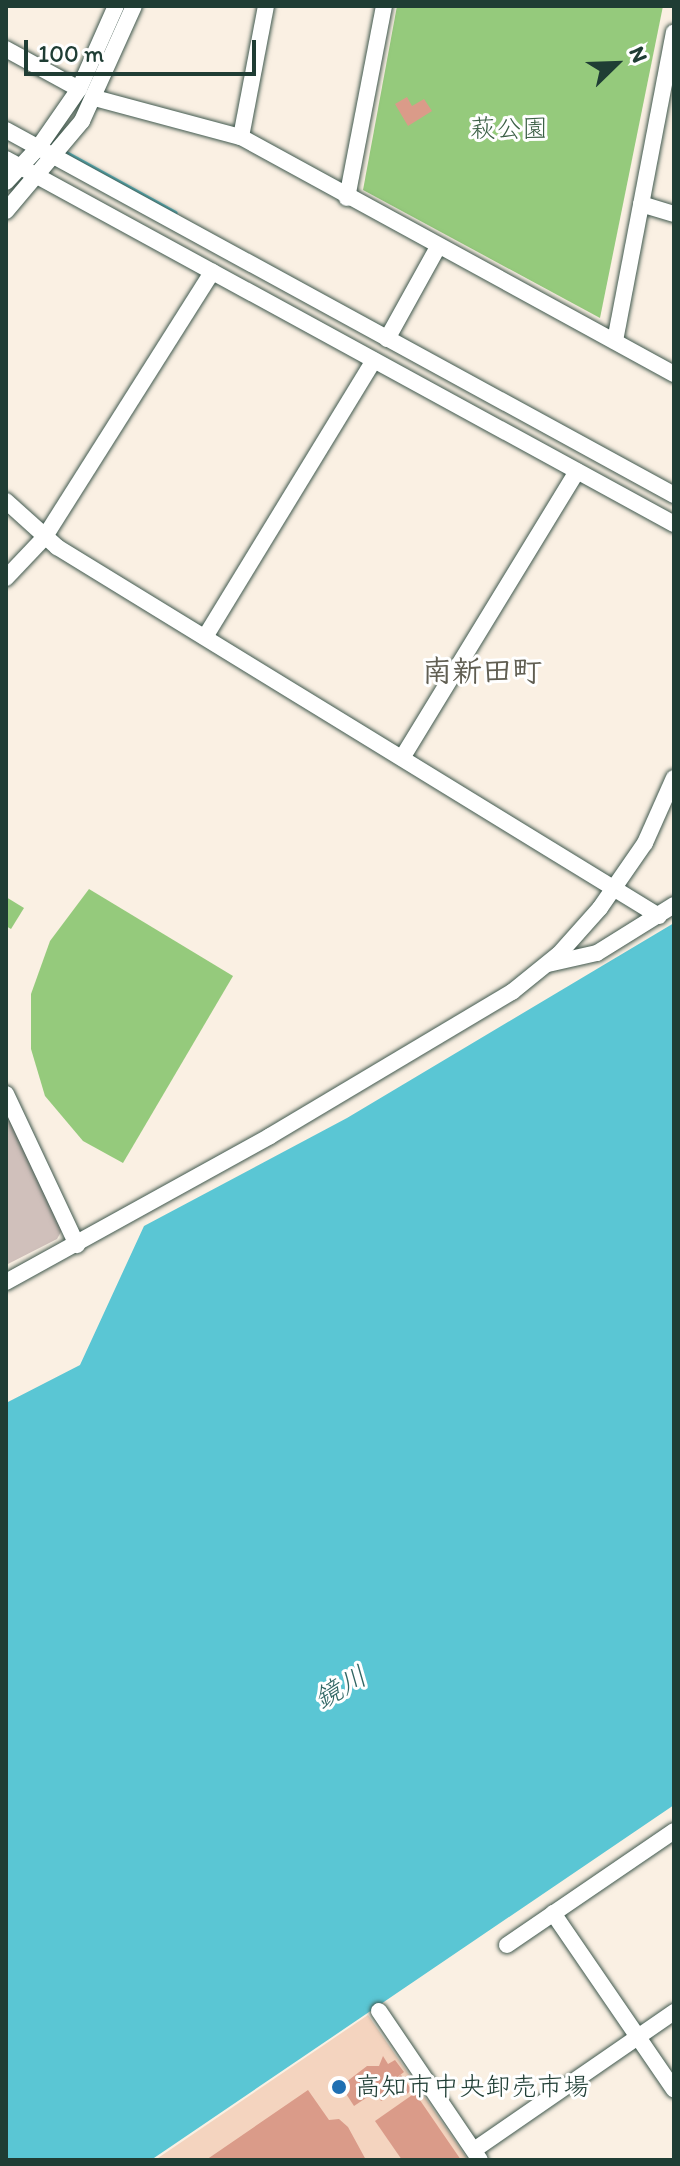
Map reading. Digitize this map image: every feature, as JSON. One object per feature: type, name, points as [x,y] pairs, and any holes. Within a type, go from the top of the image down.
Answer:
[{"type":"street","points":[[6,182],[38,148],[79,89],[116,6]]},
{"type":"street","points":[[6,211],[56,158],[95,98],[134,6]]},
{"type":"street","points":[[241,137],[266,6]]},
{"type":"street","points":[[347,198],[384,6]]},
{"type":"street","points":[[615,341],[674,33]]},
{"type":"street","points":[[6,49],[79,89]]},
{"type":"street","points":[[95,98],[241,137],[347,198],[674,374]]},
{"type":"street","points":[[6,130],[674,495]]},
{"type":"street","points":[[6,159],[674,524]]},
{"type":"street","points":[[641,204],[674,214]]},
{"type":"street","points":[[387,339],[438,247]]},
{"type":"street","points":[[6,578],[44,538],[212,272]]},
{"type":"street","points":[[205,637],[374,360]]},
{"type":"street","points":[[402,758],[577,471]]},
{"type":"street","points":[[6,501],[44,538],[659,916]]},
{"type":"street","points":[[6,1282],[77,1245],[460,1025],[547,964],[615,889],[645,843],[674,778]]},
{"type":"street","points":[[547,964],[597,953],[674,905]]},
{"type":"street","points":[[6,1094],[77,1245]]},
{"type":"street","points":[[507,1945],[674,1831]]},
{"type":"street","points":[[553,1913],[674,2090]]},
{"type":"street","points":[[379,2011],[477,2155],[674,2012]]},
{"type":"shaded area","points":[[6,1109],[62,1230],[57,1239],[6,1265]]},
{"type":"shaded area","name":"高知市中央卸売市場","points":[[368,2015],[468,2160],[155,2160]]},
{"type":"green space","name":"萩公園","points":[[397,6],[663,6],[600,318],[363,190]]},
{"type":"green space","points":[[89,889],[233,976],[123,1163],[83,1141],[45,1096],[31,1049],[31,994],[50,941]]},
{"type":"green space","points":[[6,897],[24,908],[11,929],[6,926]]},
{"type":"water","name":"鏡川","points":[[674,923],[674,1805],[151,2160],[6,2160],[6,1403],[80,1365],[144,1226],[347,1118]]},
{"type":"building","points":[[407,97],[412,106],[424,99],[432,111],[408,126],[395,104]]},
{"type":"building","points":[[383,2056],[388,2064],[395,2060],[404,2072],[390,2083],[401,2075],[412,2090],[404,2096],[399,2089],[381,2101],[375,2092],[354,2106],[341,2086],[367,2066],[379,2066]]},
{"type":"building","points":[[308,2090],[329,2120],[339,2119],[348,2127],[366,2160],[206,2160]]},
{"type":"building","points":[[415,2093],[461,2160],[402,2160],[375,2121]]},
{"type":"waterway","points":[[44,141],[175,213]]},
{"type":"place","name":"高知市中央卸売市場","points":[[339,2087]]},
{"type":"district","name":"南新田町","points":[[482,671]]}]
